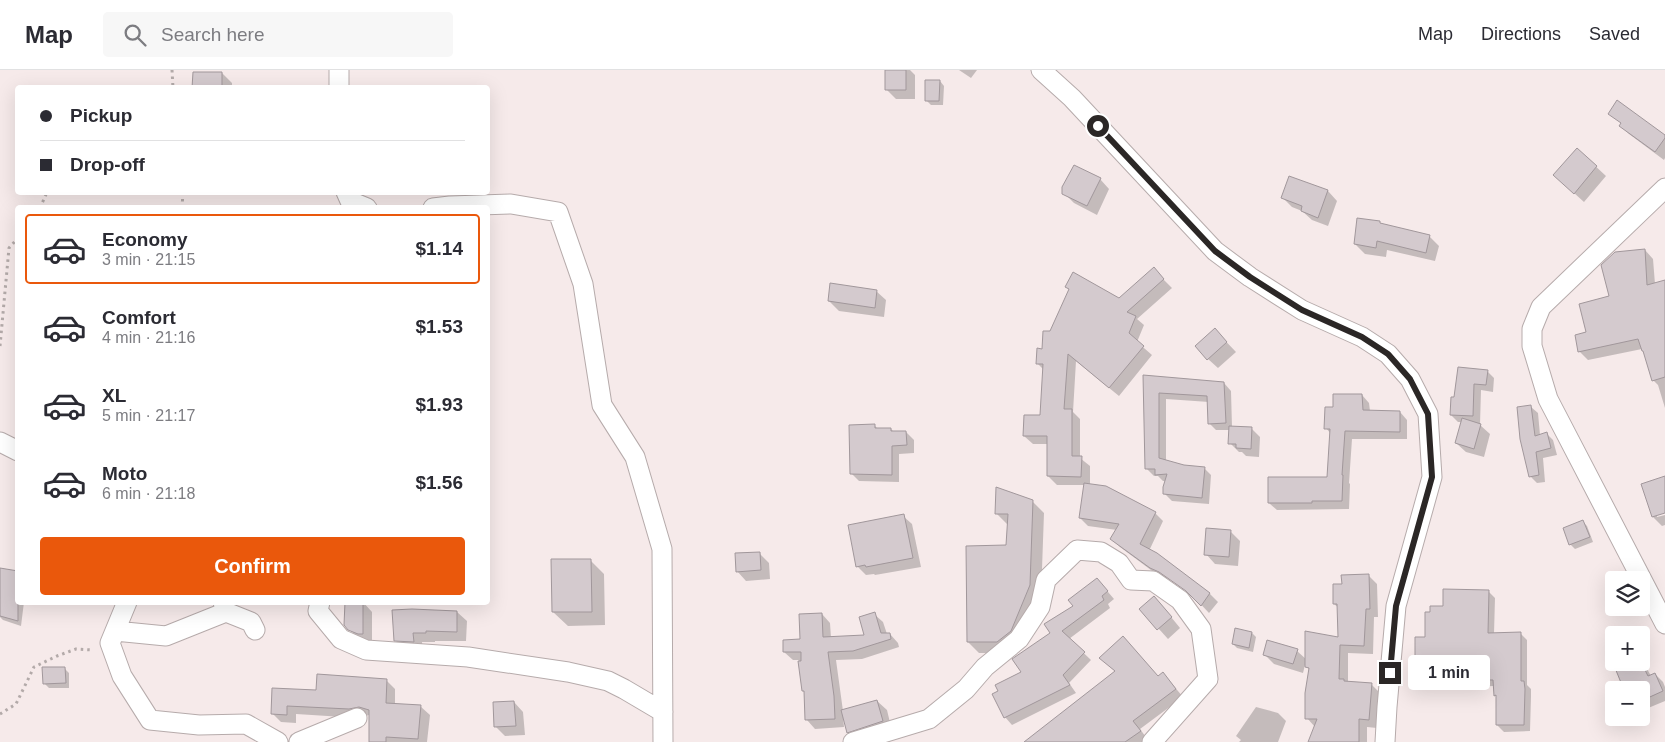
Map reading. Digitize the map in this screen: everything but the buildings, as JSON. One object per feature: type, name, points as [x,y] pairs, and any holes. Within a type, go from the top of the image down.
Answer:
[{"type":"street","points":[[338,70],[338,85]]},
{"type":"street","points":[[1041,70],[1072,98],[1215,251],[1250,277],[1302,310],[1362,337],[1388,354],[1410,379],[1428,414],[1432,477],[1396,606],[1386,707],[1385,742]]},
{"type":"street","points":[[1665,188],[1541,307],[1532,328],[1532,346],[1548,398],[1665,624]]},
{"type":"street","points":[[480,205],[511,204],[558,212],[582,284],[602,405],[635,457],[662,549],[663,742]]},
{"type":"street","points":[[0,442],[15,450]]},
{"type":"street","points":[[853,742],[929,719],[966,689],[985,667],[1019,639],[1040,607],[1046,580],[1077,550],[1101,552],[1119,563],[1131,580],[1152,581],[1180,600],[1201,629],[1208,679],[1152,742]]},
{"type":"street","points":[[126,605],[110,643],[122,676],[150,720],[199,725],[246,724],[278,742]]},
{"type":"street","points":[[319,605],[318,610],[341,639],[366,650],[468,657],[568,672],[608,681],[663,712]]},
{"type":"street","points":[[115,631],[166,636],[224,608],[251,622],[255,630]]},
{"type":"street","points":[[300,742],[357,718]]},
{"type":"path","points":[[172,70],[173,85]]},
{"type":"path","points":[[0,346],[9,248],[15,241]]},
{"type":"path","points":[[0,714],[16,704],[34,668],[57,656],[76,650],[114,651]]},
{"type":"route","points":[[1098,126],[1215,251],[1250,277],[1302,310],[1362,337],[1388,354],[1410,379],[1428,414],[1432,477],[1396,606],[1390,673]]}]
